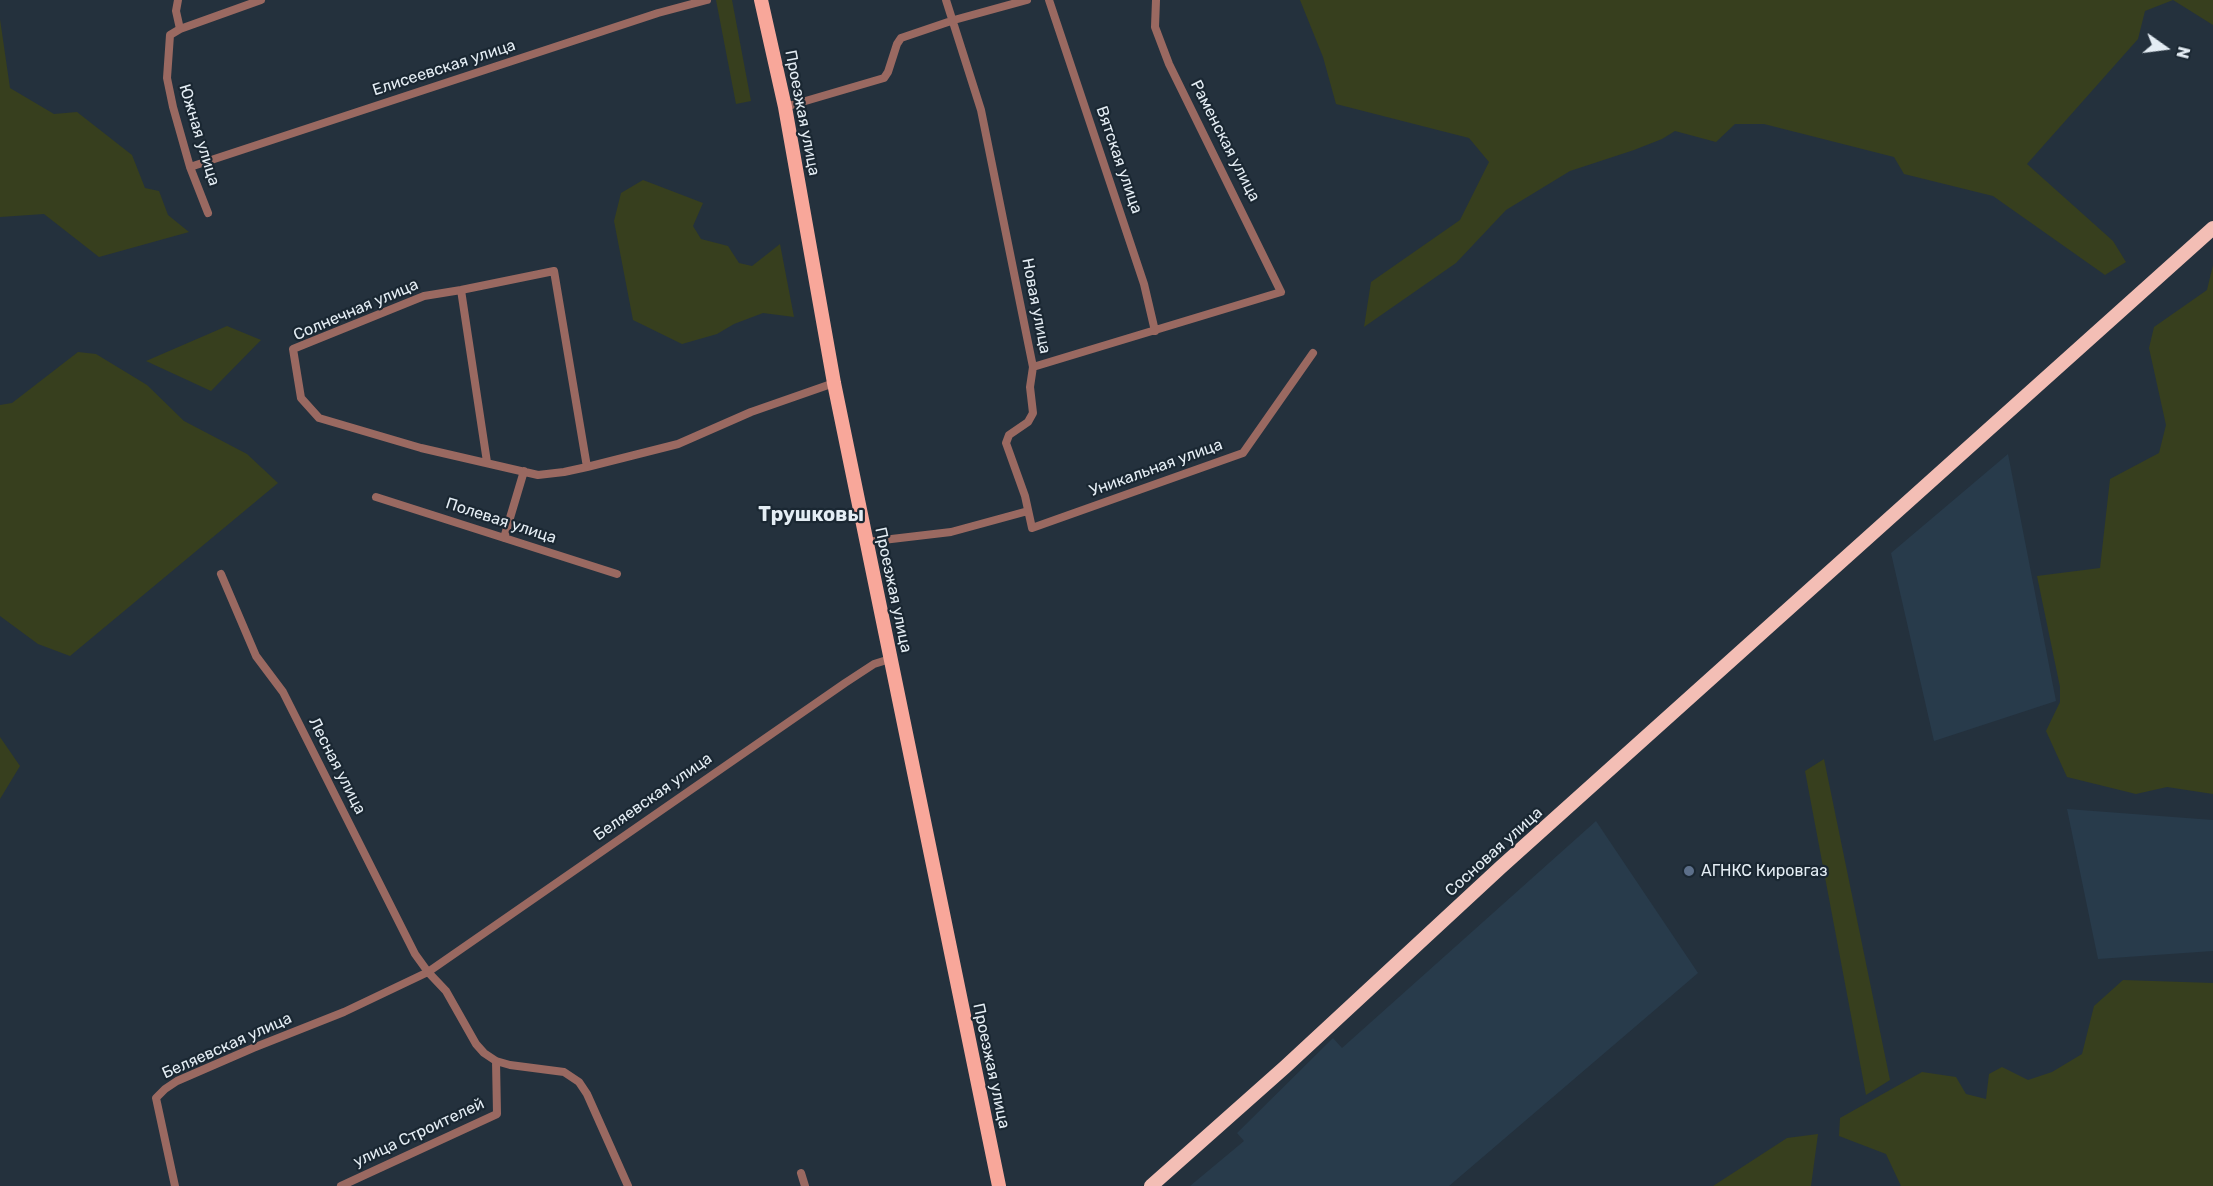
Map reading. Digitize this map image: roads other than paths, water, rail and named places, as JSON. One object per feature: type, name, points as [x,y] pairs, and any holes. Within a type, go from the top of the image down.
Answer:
[{"type":"highway","name":"Сосновая улица","points":[[1151,1186],[2213,228]]},
{"type":"main road","name":"Проезжая улица","points":[[761,0],[785,106],[834,383],[999,1186]]},
{"type":"street","name":"Южная улица","points":[[178,0],[176,11],[180,29],[170,35],[167,78],[190,166],[208,213]]},
{"type":"street","points":[[180,29],[261,0]]},
{"type":"street","name":"Елисеевская улица","points":[[190,166],[658,13],[707,0]]},
{"type":"street","name":"Новая улица","points":[[946,0],[981,110],[1033,367],[1281,292]]},
{"type":"street","points":[[785,106],[884,78],[901,38],[954,20],[1027,0]]},
{"type":"street","name":"Вятская улица","points":[[1049,0],[1144,284],[1155,331]]},
{"type":"street","name":"Раменская улица","points":[[1156,0],[1155,27],[1169,64],[1281,292]]},
{"type":"street","name":"Солнечная улица","points":[[587,467],[554,271],[424,296],[293,349],[301,398],[319,418],[421,448],[538,475],[587,467],[678,444],[751,412],[834,383]]},
{"type":"street","points":[[460,290],[487,462]]},
{"type":"street","name":"Уникальная улица","points":[[1028,511],[1032,528],[1243,453],[1313,353]]},
{"type":"street","points":[[866,542],[951,532],[1028,511],[1006,443],[1009,435],[1028,422],[1034,413],[1030,387],[1033,367]]},
{"type":"street","points":[[504,538],[524,471]]},
{"type":"street","name":"Полевая улица","points":[[376,497],[617,574]]},
{"type":"street","name":"Лесная улица","points":[[220,573],[256,656],[283,692],[415,954],[432,970],[476,1044],[496,1061]]},
{"type":"street","name":"Беляевская улица","points":[[176,1186],[156,1098],[165,1089],[177,1081],[253,1048],[344,1012],[432,970],[826,695],[874,664],[890,659]]},
{"type":"street","points":[[496,1061],[523,1068],[555,1070],[572,1075],[587,1094],[628,1186]]},
{"type":"street","name":"улица Строителей","points":[[340,1186],[497,1114],[496,1061]]},
{"type":"street","points":[[801,1173],[805,1186]]},
{"type":"place","name":"АГНКС Кировгаз","points":[[1689,871]]},
{"type":"district","name":"Трушковы","points":[[811,515]]}]
